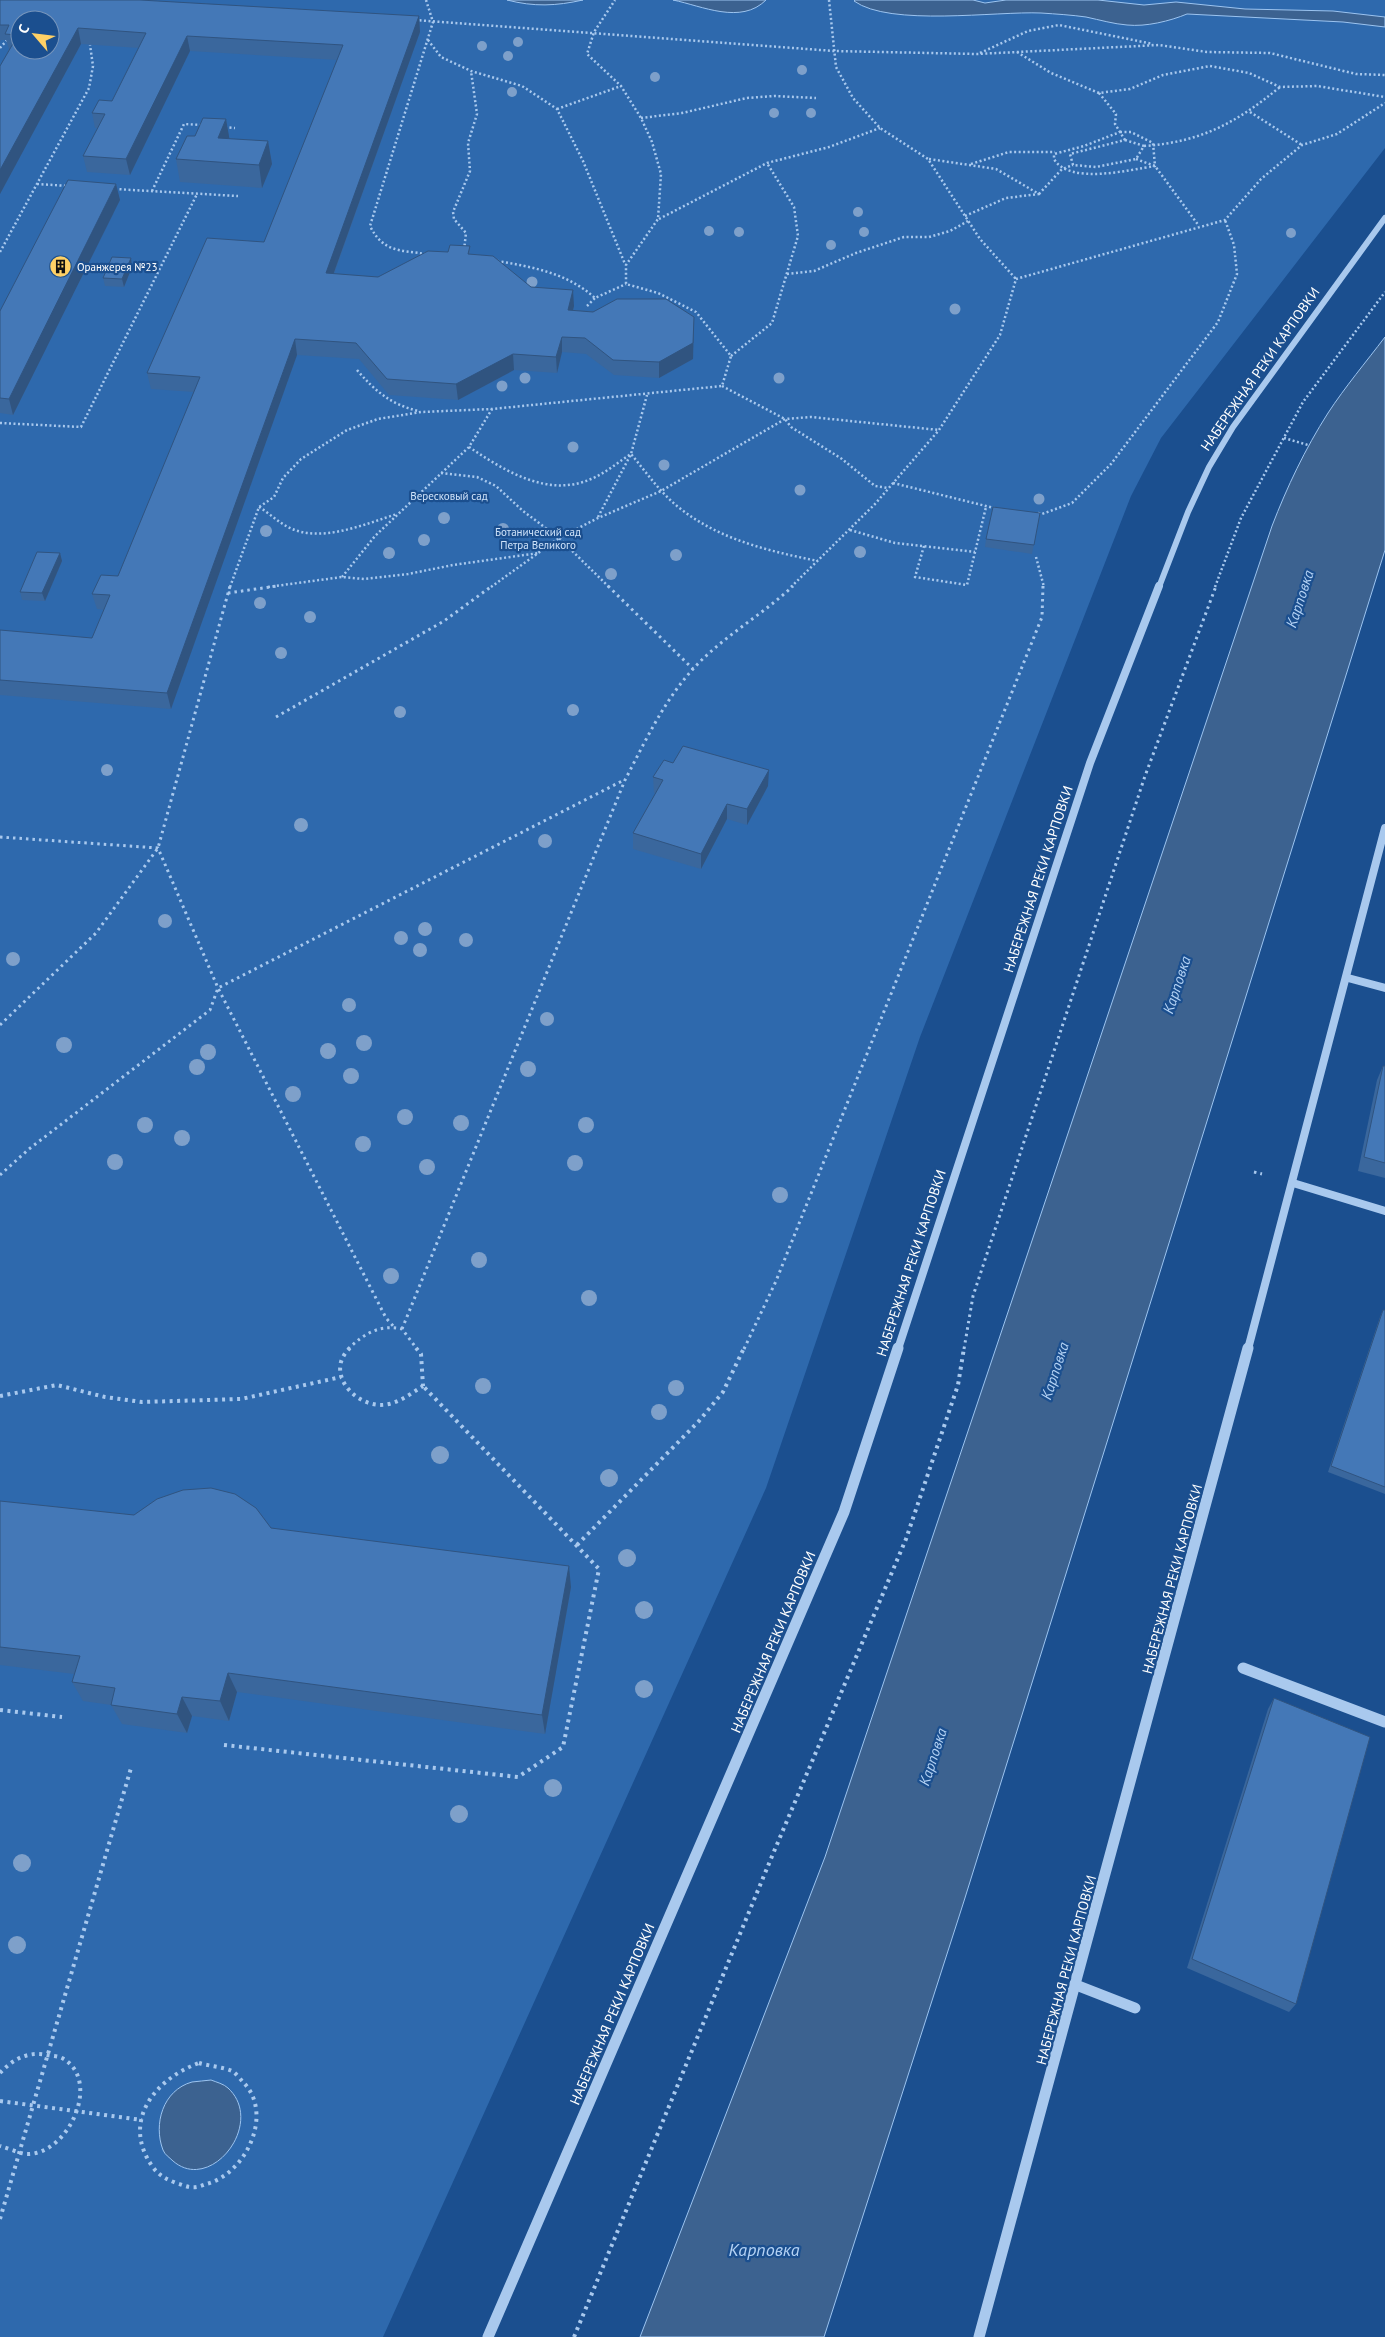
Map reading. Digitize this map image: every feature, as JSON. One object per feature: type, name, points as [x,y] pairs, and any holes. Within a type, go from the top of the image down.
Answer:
[{"type":"street","name":"НАБЕРЕЖНАЯ РЕКИ КАРПОВКИ","points":[[488,2337],[844,1512],[1090,763],[1188,512],[1209,467],[1233,427],[1385,218]]},
{"type":"street","name":"НАБЕРЕЖНАЯ РЕКИ КАРПОВКИ","points":[[980,2337],[1293,1183],[1348,978],[1385,828]]},
{"type":"street","points":[[1348,978],[1385,988]]},
{"type":"street","points":[[1293,1183],[1385,1211]]},
{"type":"street","points":[[1243,1668],[1385,1722]]},
{"type":"street","points":[[1076,1985],[1135,2008]]},
{"type":"path","points":[[426,0],[434,22],[370,226],[377,240],[393,249],[413,254],[429,254]]},
{"type":"path","points":[[829,0],[836,67],[853,98],[880,128],[928,159],[980,239],[1016,279]]},
{"type":"path","points":[[615,1],[594,32],[587,54],[621,86],[641,118],[652,142],[661,174],[658,219]]},
{"type":"path","points":[[414,20],[594,32],[834,52],[977,54],[1159,45]]},
{"type":"path","points":[[977,54],[1028,31],[1059,25],[1159,45],[1207,52],[1270,53],[1356,74],[1385,75]]},
{"type":"path","points":[[0,48],[7,40]]},
{"type":"path","points":[[428,40],[441,57],[471,71],[522,86],[557,110],[583,160],[626,265],[626,284]]},
{"type":"path","points":[[0,252],[93,79],[94,58],[90,45]]},
{"type":"path","points":[[1016,51],[1050,73],[1099,93],[1116,114],[1115,124],[1126,140]]},
{"type":"path","points":[[1099,93],[1130,89],[1163,75],[1210,66],[1248,73],[1280,87],[1317,86],[1385,97]]},
{"type":"path","points":[[463,255],[466,233],[454,219],[454,212],[456,200],[470,172],[468,143],[477,114],[471,71]]},
{"type":"path","points":[[557,110],[621,86]]},
{"type":"path","points":[[968,165],[1010,152],[1062,151],[1070,154],[1126,140],[1144,146],[1152,146],[1192,139],[1226,128],[1250,112],[1280,87]]},
{"type":"path","points":[[641,118],[682,113],[747,98],[774,96],[816,98]]},
{"type":"path","points":[[1016,279],[1225,220],[1261,179],[1302,144],[1337,134],[1385,103]]},
{"type":"path","points":[[1250,112],[1302,144]]},
{"type":"path","points":[[152,191],[184,124],[210,126]]},
{"type":"path","points":[[218,126],[235,128]]},
{"type":"path","points":[[626,265],[658,219],[767,163],[829,146],[880,128]]},
{"type":"path","points":[[1154,166],[1098,173],[1062,169],[1054,159],[1054,154],[1084,146],[1120,132],[1131,132],[1153,143],[1154,166],[1199,226]]},
{"type":"path","points":[[1136,159],[1144,146]]},
{"type":"path","points":[[1070,154],[1073,165]]},
{"type":"path","points":[[928,159],[996,169],[1039,194]]},
{"type":"path","points":[[965,216],[1006,198],[1039,194],[1062,169],[1073,165],[1096,167],[1136,159],[1154,166]]},
{"type":"path","points":[[722,386],[730,356],[772,323],[798,236],[794,207],[767,163]]},
{"type":"path","points":[[37,184],[75,186]]},
{"type":"path","points":[[114,189],[238,196]]},
{"type":"path","points":[[0,423],[82,427],[196,194]]},
{"type":"path","points":[[1033,513],[1042,514],[1072,503],[1111,464],[1218,322],[1238,274],[1234,245],[1225,220]]},
{"type":"path","points":[[788,274],[814,271],[856,252],[904,237],[929,237],[950,231],[968,221]]},
{"type":"path","points":[[492,260],[530,266],[582,285],[594,298]]},
{"type":"path","points":[[402,1330],[598,840],[625,780],[667,701],[693,669],[716,647],[779,599],[819,561],[850,530],[939,430],[1000,335],[1016,279]]},
{"type":"path","points":[[587,306],[594,298],[626,284],[658,293],[696,312],[730,356]]},
{"type":"path","points":[[574,2337],[770,1861],[906,1539],[958,1385],[973,1296],[1145,776],[1241,518],[1303,402],[1385,292]]},
{"type":"path","points":[[357,370],[381,397],[396,406],[422,412]]},
{"type":"path","points":[[0,1025],[96,934],[158,848],[228,593],[259,507],[274,497],[283,478],[301,459],[325,443],[347,430],[378,419],[422,412],[492,409],[722,386],[785,419],[791,427],[842,459],[875,486],[888,488]]},
{"type":"path","points":[[598,518],[632,454],[647,395]]},
{"type":"path","points":[[342,578],[364,549],[468,447],[492,409]]},
{"type":"path","points":[[276,717],[331,684],[413,641],[559,538],[661,490],[785,419],[812,417],[939,430]]},
{"type":"path","points":[[1284,438],[1308,446]]},
{"type":"path","points":[[468,447],[489,461],[525,478],[548,485],[569,486],[590,480],[632,454]]},
{"type":"path","points":[[632,454],[661,490],[687,513],[719,535],[751,546],[819,561]]},
{"type":"path","points":[[441,473],[463,474],[487,480],[523,512],[559,538],[693,669]]},
{"type":"path","points":[[893,483],[996,508]]},
{"type":"path","points":[[259,507],[288,527],[306,532],[334,531],[398,514]]},
{"type":"path","points":[[924,546],[916,577],[967,585],[986,507]]},
{"type":"path","points":[[850,530],[895,543],[974,552]]},
{"type":"path","points":[[228,593],[342,578],[364,579],[399,576],[540,553]]},
{"type":"path","points":[[577,1545],[699,1421],[722,1392],[743,1353],[776,1281],[1042,616],[1045,598],[1043,576],[1036,557]]},
{"type":"path","points":[[0,1175],[30,1149],[210,1010],[218,988],[625,780]]},
{"type":"path","points":[[0,837],[158,848]]},
{"type":"path","points":[[158,848],[218,988],[386,1318],[395,1327],[402,1330],[421,1354],[423,1386],[600,1569],[563,1747],[518,1777],[224,1745]]},
{"type":"path","points":[[395,1327],[373,1330],[355,1341],[346,1351],[341,1364],[341,1377],[346,1388],[356,1398],[369,1404],[384,1405],[399,1403],[423,1386]]},
{"type":"path","points":[[0,1396],[7,1392],[57,1385],[106,1397],[142,1402],[241,1399],[341,1377]]},
{"type":"path","points":[[0,1710],[62,1717]]},
{"type":"path","points":[[0,2219],[131,1768]]},
{"type":"path","points":[[0,2073],[18,2057],[48,2053],[64,2060],[73,2068],[81,2090],[78,2112],[68,2131],[53,2145],[37,2152],[19,2153],[0,2146]]},
{"type":"path","points":[[199,2063],[219,2064],[235,2072],[246,2082],[253,2094],[258,2110],[255,2137],[248,2152],[238,2165],[217,2182],[191,2188],[171,2183],[160,2176],[150,2165],[142,2148],[142,2120],[146,2106],[162,2083],[180,2070],[199,2063]]},
{"type":"path","points":[[0,2101],[142,2120]]},
{"type":"green space","name":"Ботанический сад Петра Великого","points":[[0,0],[1385,0],[1385,148],[1161,438],[1131,496],[920,1037],[766,1488],[383,2337],[0,2337]]},
{"type":"water","points":[[507,0],[583,0],[545,5]]},
{"type":"water","points":[[673,0],[766,0],[756,7],[733,13],[721,12]]},
{"type":"water","points":[[855,0],[973,0],[985,3],[1006,0],[1098,0],[1144,5],[1176,2],[1245,9],[1333,11],[1385,17],[1385,27],[1343,22],[1187,14],[1158,23],[1142,25],[1117,24],[1086,17],[1041,13],[917,16],[892,14],[871,9]]},
{"type":"water","name":"Карповка","points":[[1385,337],[1385,550],[964,1901],[824,2337],[640,2337],[825,1857],[1272,526],[1297,468],[1328,413]]},
{"type":"water","points":[[211,2080],[228,2088],[238,2103],[241,2119],[237,2135],[229,2150],[217,2162],[203,2168],[188,2169],[173,2161],[164,2152],[160,2140],[160,2119],[167,2100],[174,2092],[192,2082]]},
{"type":"building","points":[[0,0],[140,0],[419,16],[326,273],[378,277],[428,251],[448,252],[450,245],[470,246],[468,254],[493,256],[531,287],[573,290],[568,310],[593,312],[617,299],[666,299],[694,317],[693,343],[659,362],[613,360],[585,338],[562,337],[556,357],[513,354],[456,384],[387,379],[356,343],[295,339],[167,693],[0,680],[0,630],[92,638],[110,595],[92,594],[101,575],[118,576],[200,377],[147,373],[207,238],[264,242],[343,45],[187,36],[126,159],[83,156],[105,114],[92,113],[99,100],[112,101],[146,33],[78,28],[0,170],[0,66],[10,49],[10,60],[60,60],[60,10],[10,10],[10,34],[5,34],[9,25],[0,25]]},
{"type":"building","points":[[203,118],[226,119],[218,138],[268,141],[259,165],[176,159],[187,136],[195,136]]},
{"type":"building","name":"Оранжерея №23","points":[[68,180],[116,184],[9,399],[0,398],[0,311]]},
{"type":"building","points":[[112,257],[131,258],[122,279],[103,278]]},
{"type":"building","points":[[993,507],[1040,513],[1034,545],[986,539]]},
{"type":"building","points":[[37,552],[60,553],[42,593],[20,592]]},
{"type":"building","points":[[683,746],[769,770],[747,809],[727,804],[701,854],[633,833],[663,780],[653,777],[664,760],[673,763]]},
{"type":"building","points":[[1383,1066],[1385,1066],[1385,1163],[1364,1157]]},
{"type":"building","points":[[1383,1310],[1385,1310],[1385,1487],[1331,1466]]},
{"type":"building","points":[[211,1488],[235,1494],[256,1508],[271,1528],[569,1566],[542,1715],[228,1673],[220,1701],[182,1697],[177,1714],[111,1705],[115,1688],[72,1682],[80,1656],[0,1647],[0,1501],[134,1515],[157,1499],[183,1490]]},
{"type":"building","points":[[1274,1698],[1370,1737],[1296,2004],[1192,1959]]},
{"type":"place","name":"Оранжерея №23","points":[[61,267]]},
{"type":"park label","name":"Вересковый сад","points":[[449,496]]}]
